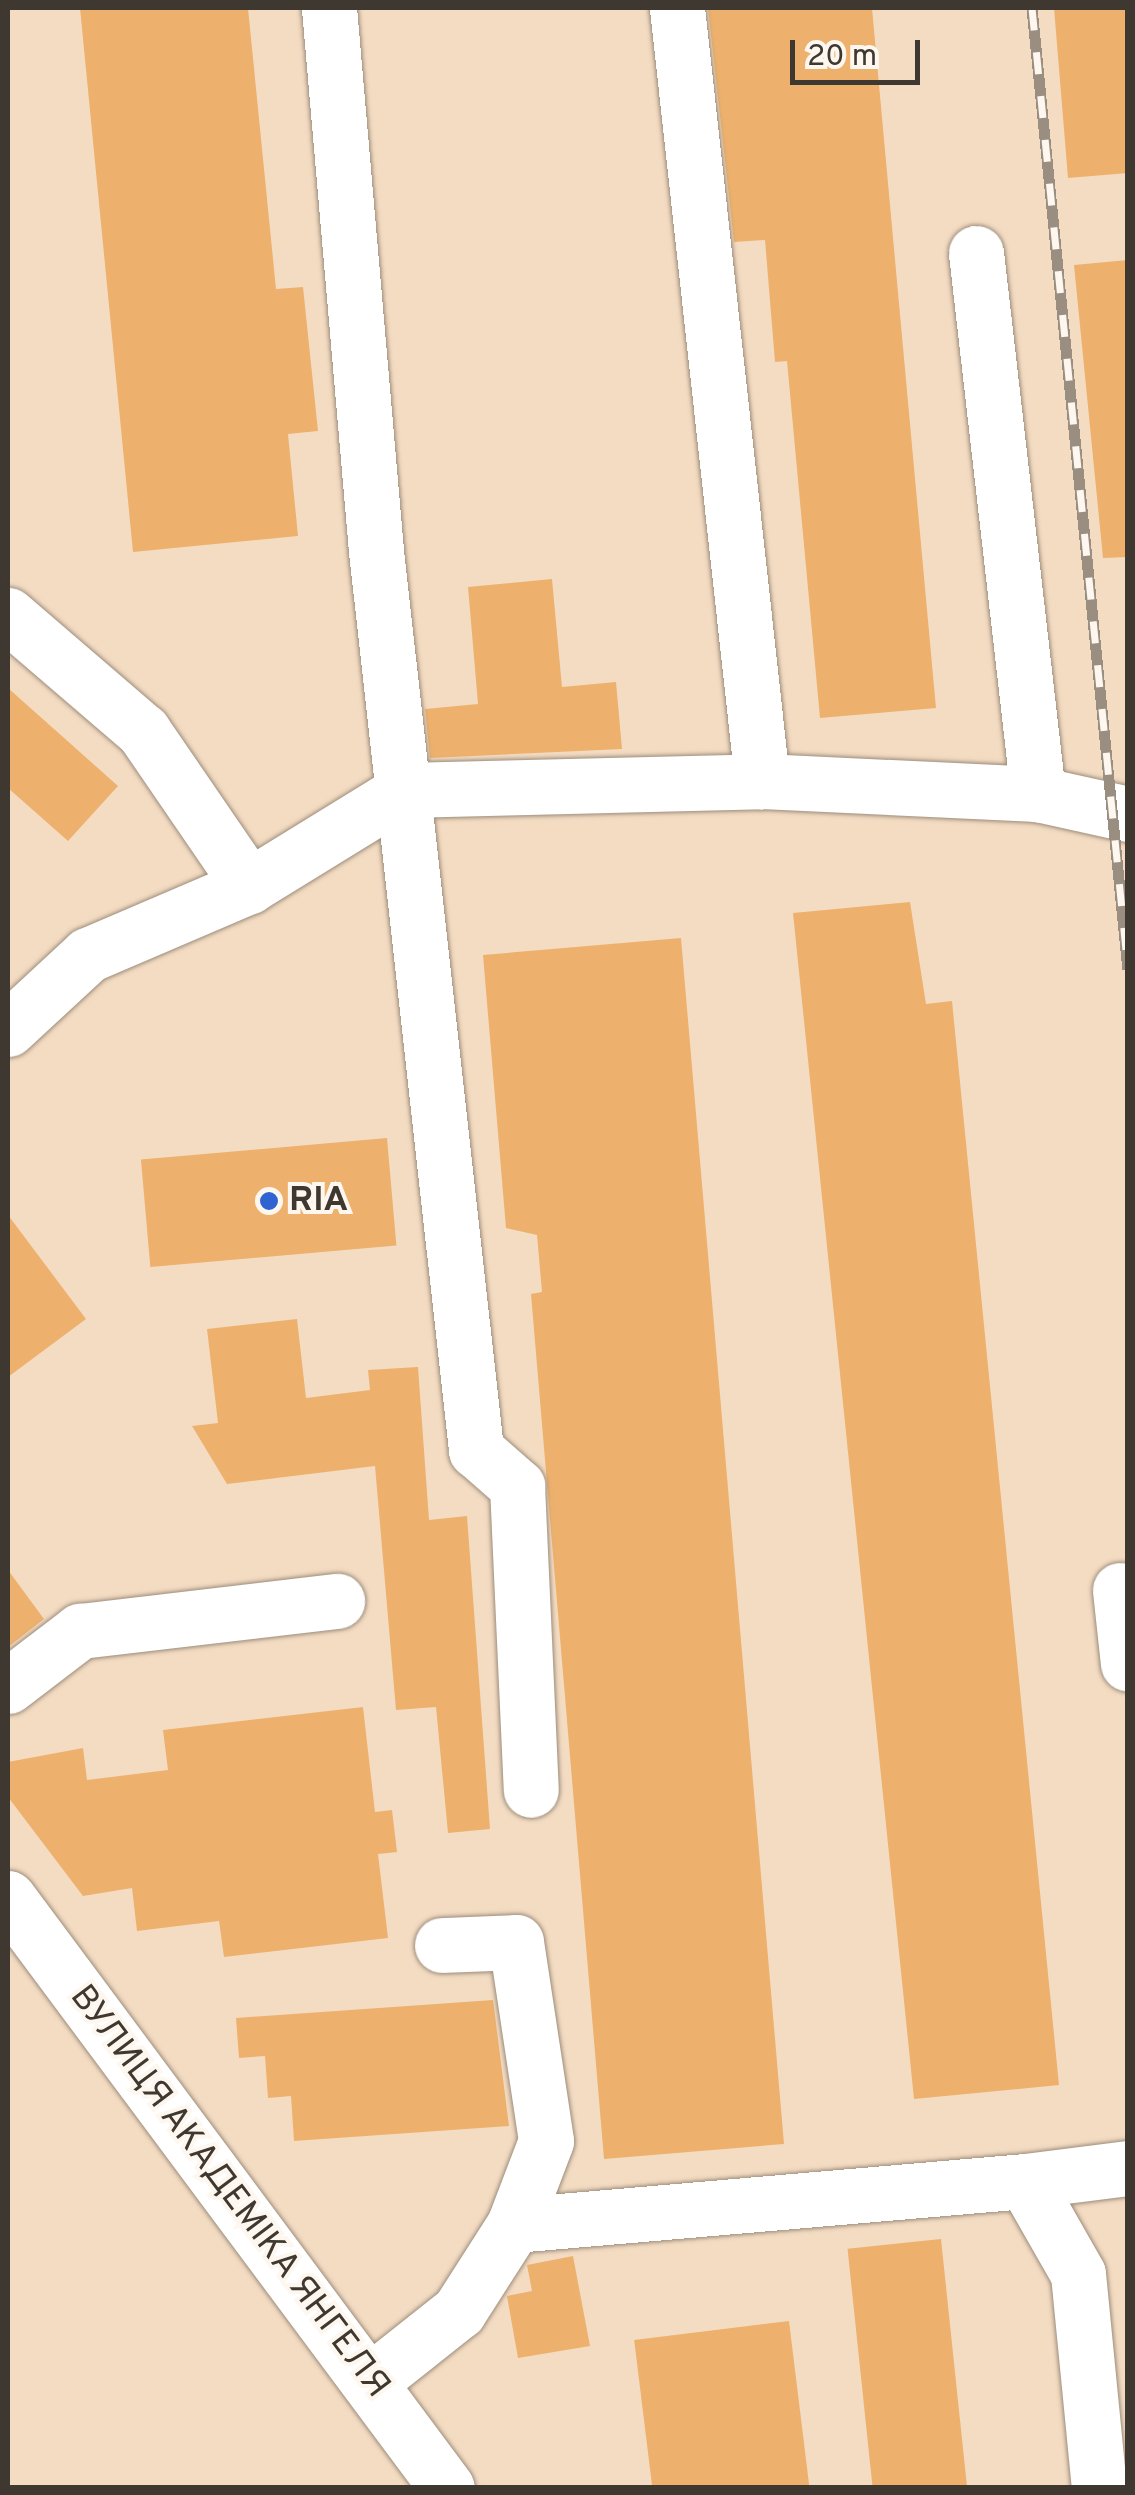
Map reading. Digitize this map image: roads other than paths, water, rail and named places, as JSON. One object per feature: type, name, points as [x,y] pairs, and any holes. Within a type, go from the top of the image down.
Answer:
[{"type":"street","points":[[328,8],[476,1450],[517,1486],[531,1790]]},
{"type":"street","points":[[677,8],[762,781]]},
{"type":"street","points":[[976,254],[1038,794]]},
{"type":"street","points":[[8,615],[142,732],[249,886]]},
{"type":"street","points":[[8,1029],[88,956],[249,886],[406,790],[762,781],[1038,794],[1128,814]]},
{"type":"street","points":[[1120,1590],[1128,1664]]},
{"type":"street","points":[[8,1686],[80,1630],[337,1601]]},
{"type":"street","name":"ВУЛИЦЯ АКАДЕМІКА ЯНГЕЛЯ","points":[[8,1898],[372,2380],[447,2488]]},
{"type":"street","points":[[372,2380],[459,2311],[514,2225],[546,2141],[516,1942],[442,1945]]},
{"type":"street","points":[[514,2225],[1024,2181],[1128,2168]]},
{"type":"street","points":[[1024,2181],[1078,2274],[1099,2488]]},
{"type":"railway","points":[[1032,8],[1128,969]]},
{"type":"place","name":"RIA","points":[[269,1201]]}]
